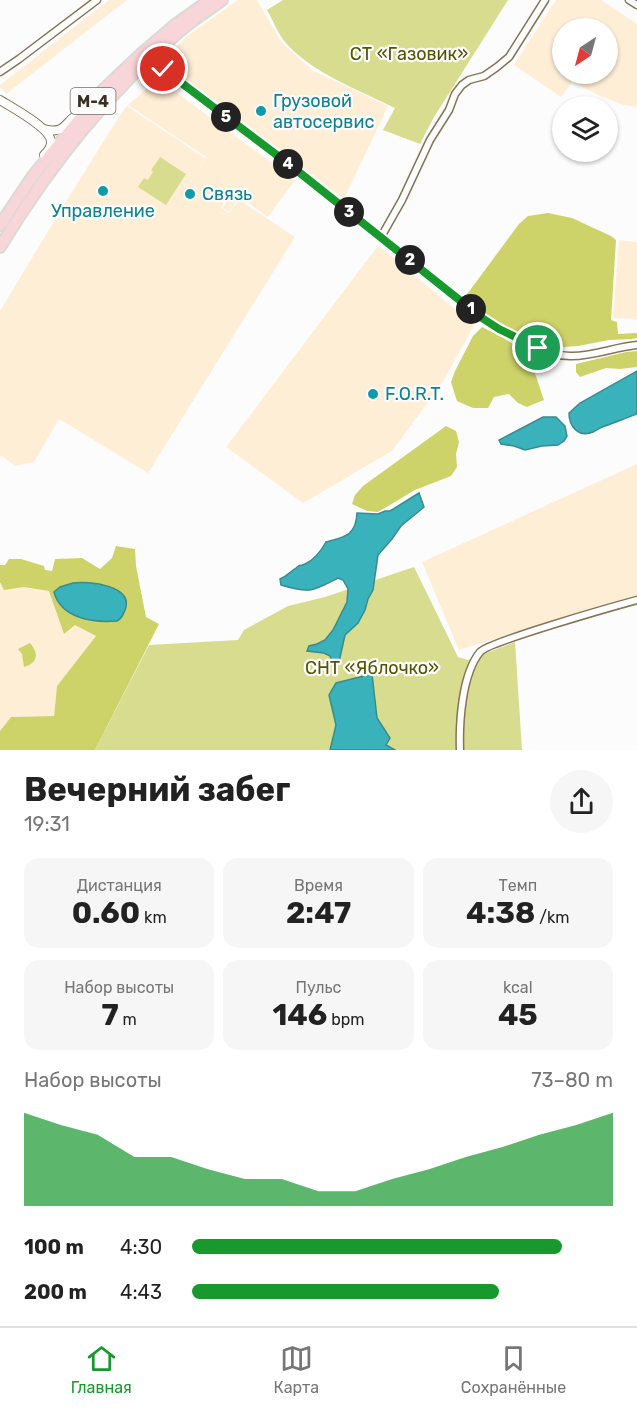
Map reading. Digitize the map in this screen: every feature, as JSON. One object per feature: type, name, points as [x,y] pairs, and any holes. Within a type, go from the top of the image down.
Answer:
[{"type":"main road","name":"М-4","points":[[0,225],[34,175],[82,113],[103,90],[175,25],[210,0]]},
{"type":"main road","name":"М-4","points":[[0,247],[31,198],[108,99],[182,29],[222,0]]},
{"type":"street","points":[[0,72],[97,0]]},
{"type":"street","points":[[381,237],[402,200],[430,141],[449,110],[455,94],[469,80],[484,76],[509,57],[545,0]]},
{"type":"street","points":[[629,0],[637,5]]},
{"type":"street","points":[[159,51],[159,60],[163,69],[499,329],[560,356],[574,356],[637,345]]},
{"type":"street","points":[[0,100],[43,128],[50,136],[49,148],[39,161],[34,175]]},
{"type":"street","points":[[43,128],[58,131],[76,115],[82,113]]},
{"type":"street","points":[[460,750],[460,720],[466,683],[475,660],[483,649],[637,600]]},
{"type":"shaded area","points":[[109,0],[127,0],[6,94],[0,87],[0,85]]},
{"type":"shaded area","points":[[238,0],[257,0],[282,43],[312,70],[388,106],[344,199],[162,63],[167,55],[190,34]]},
{"type":"shaded area","points":[[556,0],[601,0],[637,24],[637,107],[618,103],[618,96],[601,96],[576,84],[618,84],[618,18],[552,18],[552,84],[571,84],[560,96],[514,65]]},
{"type":"shaded area","points":[[158,79],[295,180],[268,217],[240,197],[229,212],[223,208],[226,203],[218,198],[224,203],[221,208],[229,213],[239,200],[295,237],[148,473],[59,419],[34,462],[15,466],[1,455],[0,459],[0,311],[70,195],[127,106],[205,158],[198,170],[206,157],[128,105]]},
{"type":"shaded area","points":[[619,240],[637,242],[637,319],[613,318]]},
{"type":"shaded area","points":[[377,247],[380,247],[474,325],[444,380],[392,451],[303,503],[226,447]]},
{"type":"shaded area","points":[[637,464],[637,595],[459,650],[422,562]]},
{"type":"shaded area","points":[[0,567],[48,583],[64,634],[74,624],[96,636],[57,686],[54,716],[12,717],[0,731]]},
{"type":"green space","name":"СТ «Газовик»","points":[[283,0],[508,0],[434,117],[420,144],[383,130],[395,108],[322,72],[286,43],[267,10]]},
{"type":"green space","points":[[160,157],[186,174],[166,205],[138,187],[144,178],[148,180],[153,172],[151,170]]},
{"type":"green space","points":[[548,213],[572,218],[616,240],[611,320],[617,322],[618,334],[637,333],[637,338],[551,348],[538,344],[491,320],[465,297],[519,224],[528,216]]},
{"type":"green space","points":[[482,327],[508,340],[524,354],[531,364],[544,400],[527,407],[518,403],[509,394],[494,397],[488,408],[473,408],[457,401],[451,382],[473,336]]},
{"type":"green space","points":[[637,351],[637,367],[606,368],[580,377],[576,372],[576,364]]},
{"type":"green space","points":[[446,426],[456,431],[459,442],[456,454],[457,467],[451,476],[415,490],[378,512],[367,511],[352,504],[355,495],[363,486]]},
{"type":"green space","points":[[116,546],[135,549],[146,617],[159,624],[95,750],[0,750],[0,731],[11,717],[54,716],[57,686],[96,636],[75,625],[64,634],[49,591],[24,587],[4,590],[0,582],[0,565],[5,565],[9,559],[21,559],[52,571],[55,559],[82,558],[100,569],[112,558]]},
{"type":"green space","name":"СНТ «Яблочко»","points":[[414,567],[458,657],[468,660],[515,642],[522,750],[95,750],[149,645],[238,640],[244,630],[288,606],[325,597]]},
{"type":"green space","points":[[30,643],[35,650],[36,657],[32,663],[24,667],[22,654],[18,649]]},
{"type":"water","points":[[637,371],[637,414],[593,432],[583,433],[575,430],[569,413],[580,403]]},
{"type":"water","points":[[543,417],[556,417],[565,426],[567,436],[564,441],[558,445],[525,450],[501,444],[499,440]]},
{"type":"water","points":[[419,493],[424,507],[401,526],[378,555],[373,590],[358,623],[345,635],[339,662],[332,661],[330,656],[324,653],[307,651],[309,646],[325,640],[333,630],[347,602],[348,589],[343,580],[338,578],[311,590],[299,590],[281,585],[280,579],[299,565],[311,560],[326,542],[348,534],[354,527],[357,513],[378,514],[390,511]]},
{"type":"water","points":[[73,583],[99,584],[117,590],[126,602],[122,616],[117,621],[98,621],[70,613],[63,608],[54,592],[60,587]]},
{"type":"water","points":[[372,674],[377,718],[390,738],[386,745],[395,750],[330,750],[336,725],[329,695],[336,683]]},
{"type":"place","name":"Грузовой автосервис","points":[[261,111]]},
{"type":"place","name":"Управление","points":[[103,191]]},
{"type":"place","name":"Связь","points":[[190,194]]},
{"type":"place","name":"F.O.R.T.","points":[[373,394]]},
{"type":"route","points":[[163,69],[290,165],[482,318],[538,348]]}]
